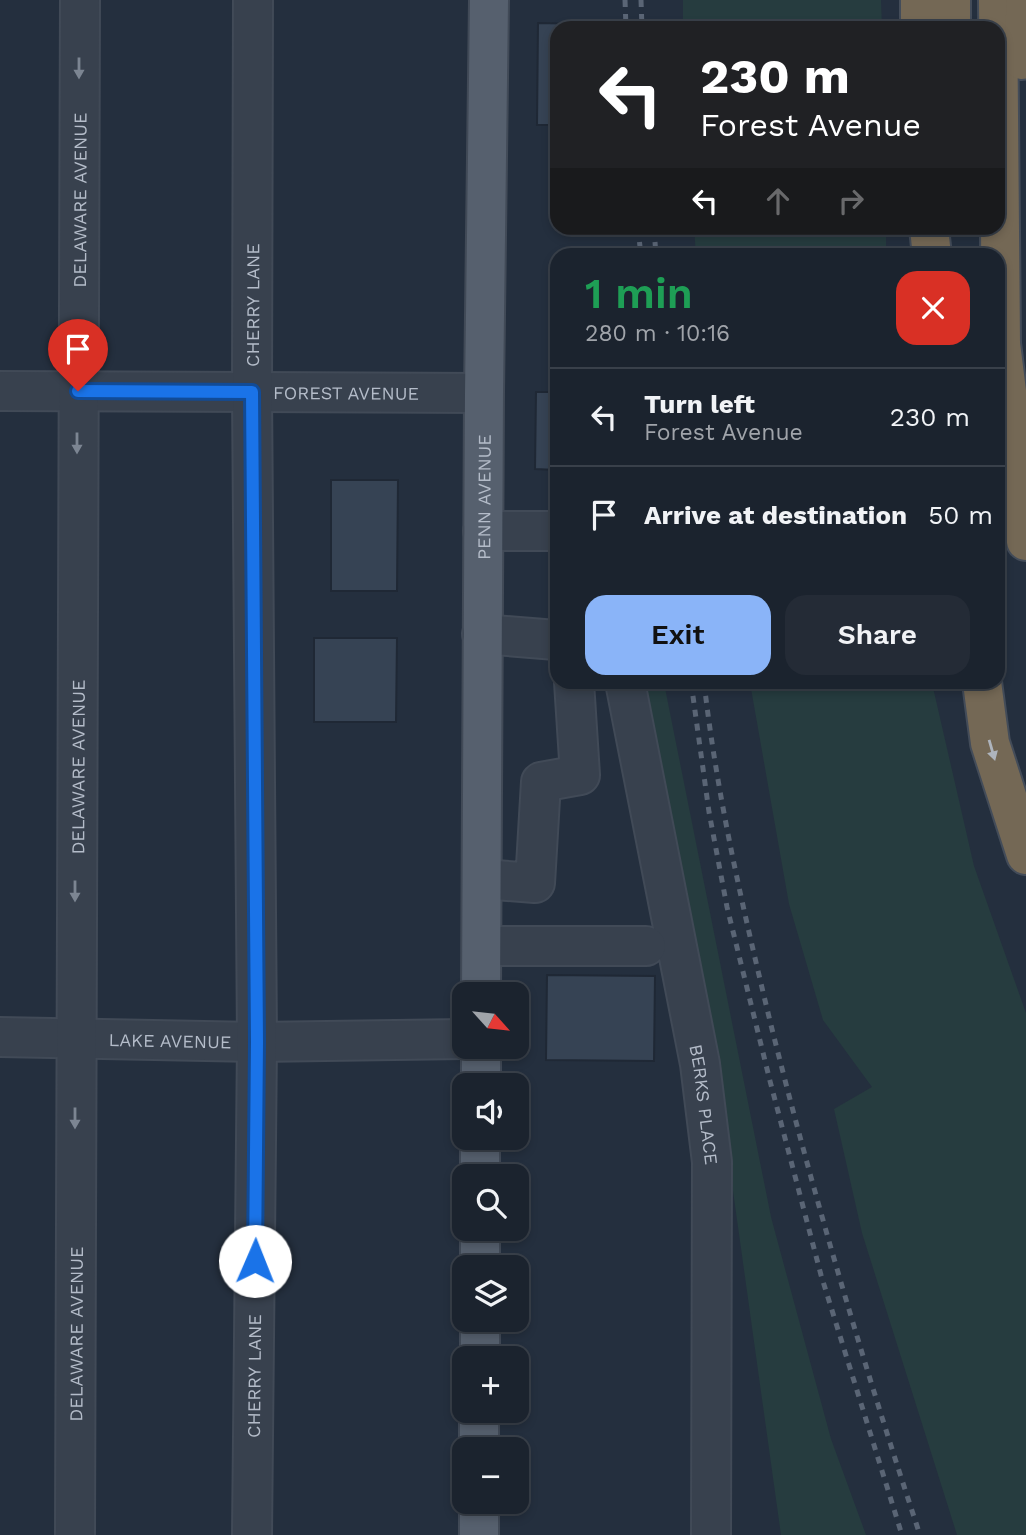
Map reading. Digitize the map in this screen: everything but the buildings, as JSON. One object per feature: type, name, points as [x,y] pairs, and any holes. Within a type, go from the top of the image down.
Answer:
[{"type":"highway","points":[[920,0],[920,21]]},
{"type":"highway","points":[[951,0],[951,21]]},
{"type":"highway","points":[[998,0],[998,21]]},
{"type":"highway","points":[[1005,289],[1026,1]]},
{"type":"highway","points":[[1005,376],[1026,541]]},
{"type":"highway","points":[[983,689],[990,743],[1026,855]]},
{"type":"main road","name":"PENN AVENUE","points":[[481,982],[489,0]]},
{"type":"main road","points":[[479,1514],[479,1535]]},
{"type":"street","name":"DELAWARE AVENUE","points":[[75,1535],[80,0]]},
{"type":"street","name":"CHERRY LANE","points":[[252,1535],[257,1042],[252,392],[253,0]]},
{"type":"street","name":"FOREST AVENUE","points":[[0,391],[484,393]]},
{"type":"street","points":[[483,531],[550,531]]},
{"type":"street","points":[[482,634],[550,640]]},
{"type":"street","points":[[482,879],[536,883],[541,782],[580,775],[574,689]]},
{"type":"street","name":"BERKS PLACE","points":[[626,689],[700,1064],[712,1161],[711,1535]]},
{"type":"street","points":[[482,946],[646,946]]},
{"type":"street","name":"LAKE AVENUE","points":[[0,1037],[257,1042],[452,1039]]},
{"type":"green space","points":[[683,0],[881,0],[882,21],[683,21]]},
{"type":"green space","points":[[695,235],[886,235],[886,248],[695,248]]},
{"type":"green space","points":[[640,689],[665,689],[771,1217],[831,1439],[866,1535],[781,1535],[727,1148]]},
{"type":"green space","points":[[751,689],[933,689],[974,866],[1026,1013],[1026,1535],[957,1535],[862,1233],[834,1109],[872,1087],[823,1020],[789,904]]},
{"type":"railway","points":[[625,0],[626,21]]},
{"type":"railway","points":[[641,0],[642,21]]},
{"type":"railway","points":[[639,235],[640,248]]},
{"type":"railway","points":[[654,235],[655,248]]},
{"type":"railway","points":[[692,689],[709,812],[727,907],[770,1081],[821,1275],[902,1535]]},
{"type":"railway","points":[[705,689],[723,810],[770,1021],[840,1280],[920,1535]]},
{"type":"route","points":[[78,391],[252,392],[257,1042],[255,1261]]}]
